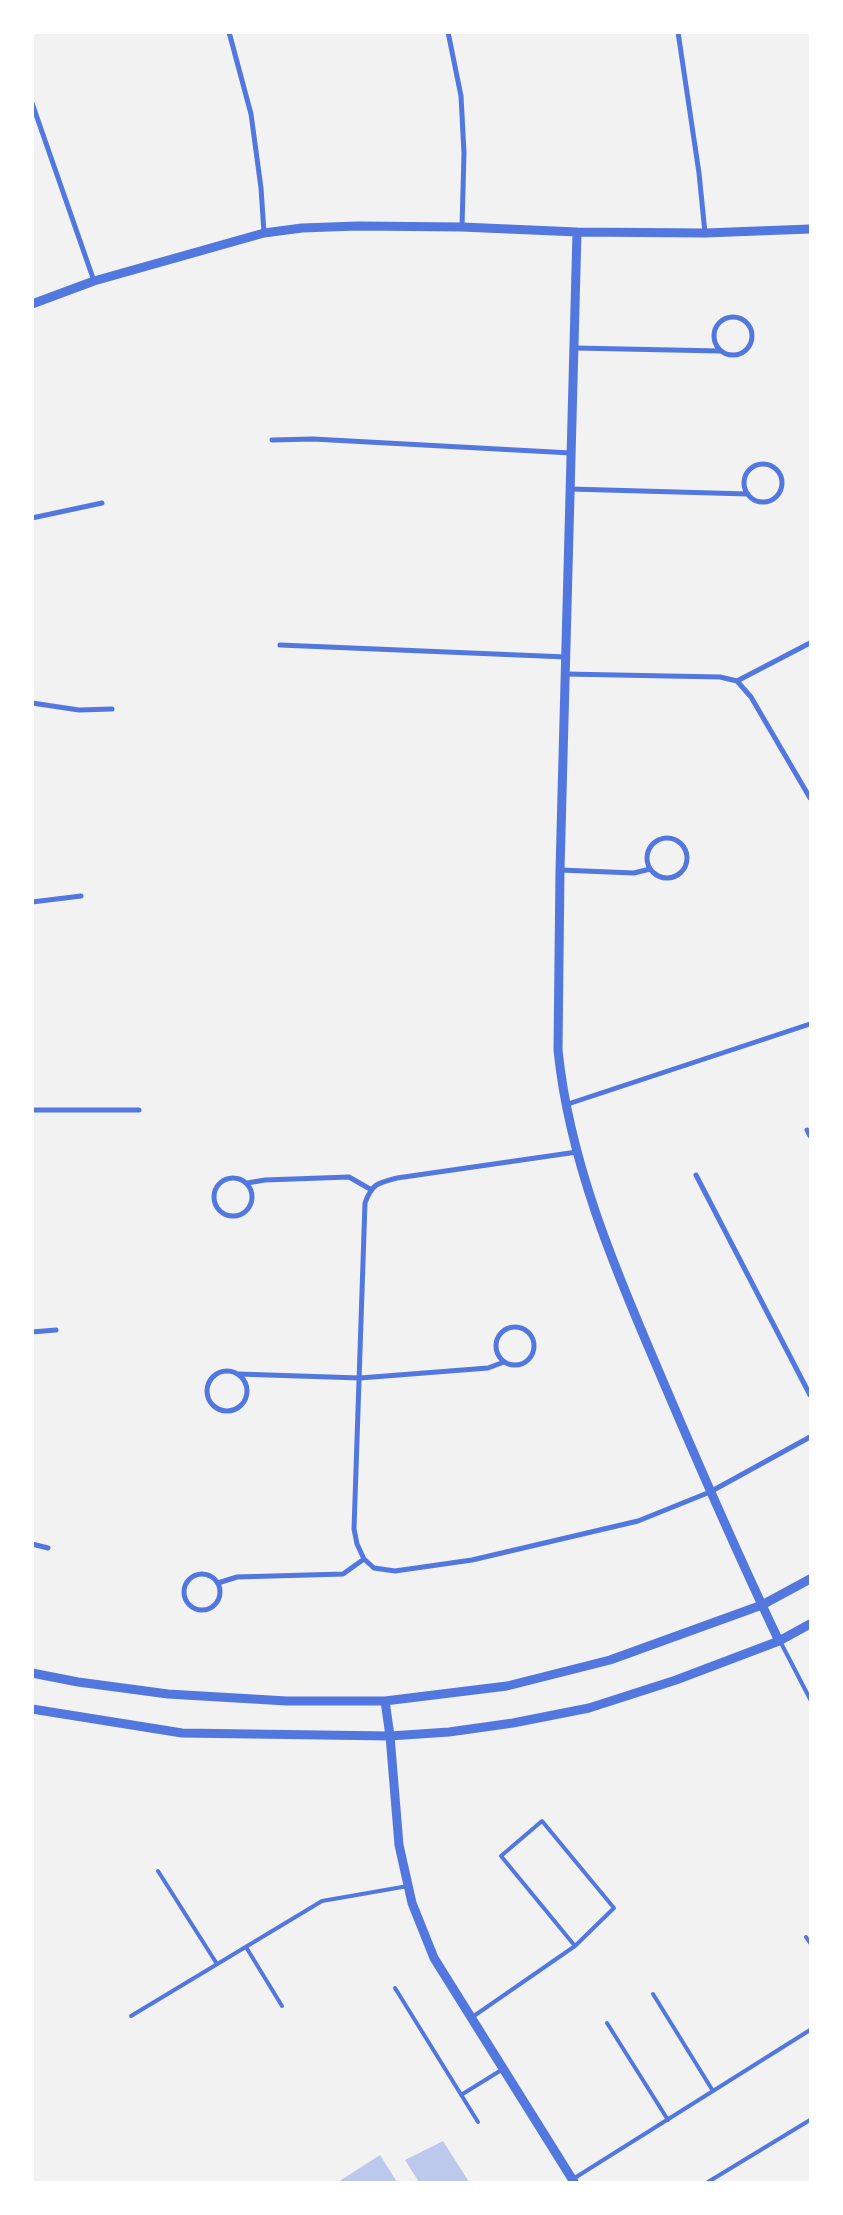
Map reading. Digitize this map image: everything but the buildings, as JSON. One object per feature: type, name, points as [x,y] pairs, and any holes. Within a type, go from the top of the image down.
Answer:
[{"type":"street","points":[[229,32],[251,114],[261,188],[264,233]]},
{"type":"street","points":[[448,32],[461,96],[464,153],[462,227]]},
{"type":"street","points":[[678,32],[699,173],[705,233]]},
{"type":"street","points":[[32,103],[94,281]]},
{"type":"street","points":[[32,304],[94,281],[264,233],[302,228],[358,226],[462,227],[577,232],[705,233],[810,229]]},
{"type":"street","points":[[577,232],[560,870],[558,1050],[565,1105],[577,1152],[619,1278],[710,1492],[779,1641]]},
{"type":"street","points":[[575,348],[720,351],[735,355],[744,352],[749,347],[752,334],[746,322],[739,317],[732,316],[716,325],[713,333],[714,341],[720,351]]},
{"type":"street","points":[[272,440],[312,439],[571,453]]},
{"type":"street","points":[[570,489],[748,494],[758,501],[764,502],[778,495],[782,487],[782,480],[778,470],[765,464],[756,465],[749,470],[744,478],[744,486],[748,494]]},
{"type":"street","points":[[32,518],[102,503]]},
{"type":"street","points":[[737,682],[810,643]]},
{"type":"street","points":[[280,645],[566,657]]},
{"type":"street","points":[[564,674],[720,677],[737,682],[751,697],[810,798]]},
{"type":"street","points":[[32,703],[79,710],[112,709]]},
{"type":"street","points":[[667,837],[673,838],[683,845],[687,860],[682,872],[668,878],[655,874],[650,869],[646,855],[650,846],[655,841],[667,837]]},
{"type":"street","points":[[560,870],[634,873],[650,869]]},
{"type":"street","points":[[32,902],[81,896]]},
{"type":"street","points":[[565,1105],[810,1024]]},
{"type":"street","points":[[32,1110],[139,1110]]},
{"type":"street","points":[[807,1130],[810,1136]]},
{"type":"street","points":[[577,1152],[396,1178],[380,1182],[370,1189],[365,1203],[354,1529],[357,1544],[364,1559],[374,1568],[395,1571],[472,1560],[638,1521],[710,1492],[810,1437]]},
{"type":"street","points":[[696,1175],[810,1395]]},
{"type":"street","points":[[247,1183],[252,1196],[249,1208],[244,1213],[233,1216],[223,1214],[218,1210],[213,1196],[215,1190],[220,1182],[230,1177],[238,1178],[247,1183],[265,1180],[349,1177],[370,1189]]},
{"type":"street","points":[[238,1374],[246,1384],[247,1393],[241,1405],[228,1411],[214,1407],[207,1392],[210,1380],[220,1372],[360,1378],[488,1368],[504,1362],[510,1365],[521,1364],[532,1356],[534,1349],[533,1338],[526,1330],[515,1327],[501,1333],[496,1344],[496,1352],[504,1362]]},
{"type":"street","points":[[32,1332],[56,1330]]},
{"type":"street","points":[[32,1544],[48,1548]]},
{"type":"street","points":[[218,1583],[237,1576],[343,1574],[364,1559]]},
{"type":"street","points":[[204,1574],[212,1576],[218,1583],[220,1594],[212,1607],[201,1610],[195,1608],[186,1600],[184,1591],[187,1582],[192,1577],[204,1574]]},
{"type":"street","points":[[32,1672],[78,1682],[168,1694],[287,1701],[385,1701],[507,1686],[610,1660],[762,1605],[810,1579]]},
{"type":"street","points":[[32,1709],[182,1733],[390,1736],[476,1728],[589,1708],[676,1680],[779,1641],[810,1624]]},
{"type":"street","points":[[385,1701],[390,1736],[399,1845],[412,1903],[434,1958],[574,2181]]},
{"type":"lane","points":[[779,1641],[810,1699]]},
{"type":"lane","points":[[471,2018],[575,1946],[614,1908],[542,1821],[500,1856],[575,1946]]},
{"type":"lane","points":[[158,1871],[217,1964]]},
{"type":"lane","points":[[131,2016],[322,1902],[408,1886]]},
{"type":"lane","points":[[806,1937],[810,1943]]},
{"type":"lane","points":[[246,1947],[282,2006]]},
{"type":"lane","points":[[395,1988],[478,2122]]},
{"type":"lane","points":[[653,1994],[713,2091]]},
{"type":"lane","points":[[607,2023],[668,2120]]},
{"type":"lane","points":[[574,2181],[810,2030]]},
{"type":"lane","points":[[461,2095],[503,2069]]},
{"type":"lane","points":[[708,2182],[810,2120]]}]
